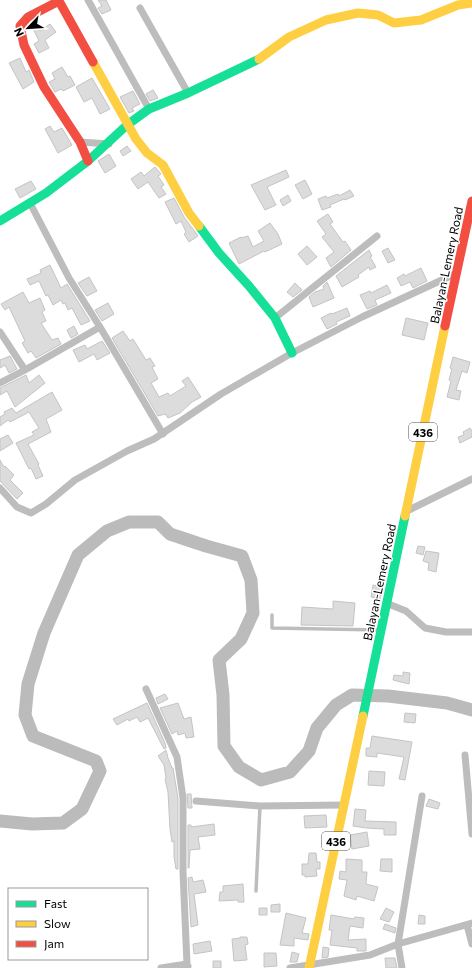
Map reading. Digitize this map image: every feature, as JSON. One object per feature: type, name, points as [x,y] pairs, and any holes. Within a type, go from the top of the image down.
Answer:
[{"type":"street","points":[[88,161],[80,142],[44,87],[24,45],[20,26],[28,17],[60,0],[127,125],[147,153],[163,165],[190,213],[219,253],[250,286],[275,318],[292,353]]},
{"type":"street","points":[[88,0],[148,109]]},
{"type":"street","points":[[0,221],[46,194],[109,144],[127,125],[148,109],[188,93],[263,57],[289,37],[326,20],[358,13],[378,15],[394,23],[421,20],[458,5],[472,3]]},
{"type":"street","points":[[140,8],[188,93]]},
{"type":"street","points":[[80,142],[109,144]]},
{"type":"street","name":"Balayan-Lemery Road","points":[[310,967],[362,715],[407,511],[472,201]]},
{"type":"street","points":[[30,203],[69,278],[100,326],[163,434]]},
{"type":"street","points":[[275,318],[377,236]]},
{"type":"street","points":[[0,488],[17,507],[31,513],[46,504],[75,480],[127,451],[154,440],[221,394],[292,353],[382,308],[457,273]]},
{"type":"street","points":[[0,383],[100,326]]},
{"type":"street","points":[[0,332],[25,370]]},
{"type":"street","points":[[407,511],[472,479]]},
{"type":"street","points":[[386,603],[406,611],[425,628],[446,632],[472,632]]},
{"type":"street","points":[[146,689],[177,757],[183,798],[183,872],[188,966],[161,968]]},
{"type":"street","points":[[465,755],[472,834]]},
{"type":"street","points":[[402,968],[398,944],[422,796]]},
{"type":"street","points":[[196,801],[260,806],[343,805]]},
{"type":"street","points":[[290,968],[310,967],[370,955],[398,944],[469,924],[472,944]]},
{"type":"lane","points":[[272,615],[272,628],[381,630]]},
{"type":"lane","points":[[256,892],[260,806]]},
{"type":"building","points":[[98,0],[106,0],[111,10],[102,14],[98,8],[102,6]]},
{"type":"building","points":[[37,24],[40,31],[50,24],[56,32],[45,40],[49,48],[39,53],[34,44],[39,41],[32,26]]},
{"type":"building","points":[[20,58],[26,72],[29,70],[34,82],[23,89],[9,63]]},
{"type":"building","points":[[62,67],[68,77],[70,76],[75,85],[63,91],[61,89],[55,92],[49,82],[55,79],[52,73]]},
{"type":"building","points":[[92,78],[110,109],[100,114],[92,98],[84,102],[76,87]]},
{"type":"building","points":[[153,90],[158,98],[150,101],[146,94]]},
{"type":"building","points":[[133,91],[140,104],[132,108],[134,111],[129,113],[120,97]]},
{"type":"building","points":[[50,126],[54,132],[62,128],[72,145],[58,153],[45,129]]},
{"type":"building","points":[[127,146],[131,151],[123,156],[120,151]]},
{"type":"building","points":[[109,154],[116,166],[105,173],[98,161]]},
{"type":"building","points":[[155,167],[161,174],[158,176],[164,185],[161,187],[166,194],[159,198],[148,182],[138,189],[131,179],[141,172],[144,176]]},
{"type":"building","points":[[286,170],[289,177],[267,187],[276,205],[265,210],[251,185]]},
{"type":"building","points":[[305,180],[312,194],[303,199],[295,185]]},
{"type":"building","points":[[31,181],[36,189],[20,198],[15,189]]},
{"type":"building","points":[[350,190],[354,196],[330,205],[331,207],[322,210],[318,199],[326,196],[327,198],[338,194],[339,196]]},
{"type":"building","points":[[288,195],[291,201],[283,206],[280,200]]},
{"type":"building","points":[[174,198],[184,217],[198,236],[189,242],[184,234],[186,232],[181,221],[176,224],[165,202]]},
{"type":"building","points":[[328,214],[333,222],[330,224],[351,250],[331,267],[326,258],[334,252],[322,237],[326,234],[317,221]]},
{"type":"building","points":[[270,223],[278,234],[282,244],[265,252],[264,251],[239,264],[229,243],[241,237],[248,236],[253,247],[264,241],[258,231]]},
{"type":"building","points":[[307,246],[317,257],[307,265],[298,254]]},
{"type":"building","points":[[388,248],[395,260],[388,263],[382,251]]},
{"type":"building","points":[[369,250],[372,256],[370,257],[376,267],[370,270],[369,267],[358,275],[359,277],[342,287],[336,276]]},
{"type":"building","points":[[50,265],[61,288],[67,284],[90,321],[81,325],[72,308],[68,310],[65,303],[63,304],[61,300],[53,305],[48,295],[46,296],[39,281],[30,285],[27,279],[41,273],[40,270]]},
{"type":"building","points":[[421,268],[427,281],[413,288],[410,282],[401,286],[397,278],[404,274],[405,276]]},
{"type":"building","points":[[89,277],[97,291],[87,296],[78,283]]},
{"type":"building","points":[[327,282],[334,298],[313,307],[309,297],[315,292],[324,289],[323,286]]},
{"type":"building","points":[[295,283],[302,290],[293,297],[287,292]]},
{"type":"building","points":[[387,285],[391,293],[375,300],[377,305],[367,309],[360,295],[370,291],[371,293]]},
{"type":"building","points":[[23,292],[29,303],[40,298],[45,310],[42,312],[46,321],[41,323],[52,340],[58,338],[61,344],[36,358],[31,351],[28,353],[22,343],[25,341],[9,307],[5,310],[1,304]]},
{"type":"building","points":[[108,303],[114,314],[102,321],[95,310]]},
{"type":"building","points":[[347,308],[350,316],[336,322],[337,324],[327,329],[321,318]]},
{"type":"building","points":[[406,318],[428,323],[424,340],[402,335]]},
{"type":"building","points":[[74,326],[78,334],[71,338],[67,330]]},
{"type":"building","points":[[123,331],[130,341],[133,339],[146,360],[150,358],[155,366],[152,367],[158,379],[151,383],[159,397],[168,393],[170,396],[186,386],[182,381],[188,377],[201,397],[192,402],[180,413],[168,418],[165,414],[158,416],[112,338]]},
{"type":"building","points":[[102,341],[110,353],[97,360],[94,354],[79,362],[73,350],[85,345],[87,349]]},
{"type":"building","points":[[10,356],[17,369],[9,373],[5,365],[0,368],[0,360]]},
{"type":"building","points":[[453,357],[470,362],[467,373],[462,371],[456,390],[461,391],[459,400],[447,397],[451,381],[449,380],[452,369],[450,368]]},
{"type":"building","points":[[26,375],[29,383],[39,375],[45,383],[15,407],[7,391],[0,395],[0,388]]},
{"type":"building","points":[[52,392],[62,410],[46,419],[51,432],[28,444],[39,464],[38,465],[43,476],[36,479],[31,468],[29,469],[16,443],[34,435],[32,432],[39,428],[29,412],[10,422],[8,420],[0,426],[0,417],[5,414],[4,412],[12,408],[16,413]]},
{"type":"building","points":[[470,428],[472,431],[472,437],[460,443],[458,437],[464,435],[463,432]]},
{"type":"building","points":[[8,435],[13,443],[0,451],[0,439]]},
{"type":"building","points":[[0,460],[4,467],[5,466],[14,475],[10,480],[23,493],[17,499],[0,481]]},
{"type":"building","points":[[418,546],[425,547],[423,555],[416,553]]},
{"type":"building","points":[[426,551],[439,553],[436,572],[428,570],[429,563],[423,561]]},
{"type":"building","points":[[373,585],[383,587],[380,599],[371,597]]},
{"type":"building","points":[[333,601],[355,603],[353,626],[301,625],[302,607],[333,609]]},
{"type":"building","points":[[403,672],[410,673],[409,684],[393,680],[394,675],[403,676]]},
{"type":"building","points":[[165,694],[168,699],[158,704],[156,698]]},
{"type":"building","points":[[147,703],[165,743],[166,748],[164,749],[148,718],[140,722],[137,717],[129,721],[128,719],[117,725],[113,719]]},
{"type":"building","points":[[178,703],[184,719],[191,717],[194,737],[186,738],[185,733],[178,735],[177,731],[172,734],[160,708]]},
{"type":"building","points":[[405,713],[416,714],[415,723],[404,722]]},
{"type":"building","points":[[372,736],[412,742],[405,780],[399,779],[404,757],[377,753],[377,757],[366,756],[366,748],[370,748]]},
{"type":"building","points":[[166,750],[173,768],[178,798],[178,869],[176,869],[174,841],[172,842],[170,829],[168,792],[164,765],[158,756]]},
{"type":"building","points":[[369,771],[385,772],[384,786],[368,785]]},
{"type":"building","points":[[187,794],[191,794],[192,808],[188,808]]},
{"type":"building","points":[[429,799],[440,803],[438,809],[426,806]]},
{"type":"building","points":[[355,809],[366,810],[365,821],[396,822],[396,835],[384,835],[384,829],[353,826]]},
{"type":"building","points":[[326,815],[327,827],[305,828],[304,816]]},
{"type":"building","points":[[214,824],[215,835],[198,837],[200,849],[190,850],[188,868],[188,825],[191,825],[191,827]]},
{"type":"building","points":[[367,832],[369,846],[352,849],[350,835]]},
{"type":"building","points":[[309,853],[316,853],[317,862],[320,862],[320,869],[316,869],[317,876],[305,877],[305,875],[302,875],[302,864],[308,864]]},
{"type":"building","points":[[346,859],[362,860],[362,872],[367,872],[366,884],[378,887],[374,901],[357,896],[356,900],[344,896],[347,880],[339,879],[340,871],[346,872]]},
{"type":"building","points":[[381,859],[392,859],[392,872],[380,871]]},
{"type":"building","points":[[192,877],[193,882],[203,880],[206,892],[194,894],[198,925],[191,927],[188,878]]},
{"type":"building","points":[[243,884],[244,902],[238,902],[238,900],[219,901],[220,892],[223,892],[223,886]]},
{"type":"building","points":[[280,904],[280,912],[271,912],[271,905]]},
{"type":"building","points":[[259,908],[267,908],[267,915],[259,915]]},
{"type":"building","points":[[386,908],[394,912],[389,922],[380,919]]},
{"type":"building","points":[[286,913],[306,918],[302,933],[309,934],[308,940],[294,938],[294,946],[280,945]]},
{"type":"building","points":[[331,915],[354,919],[355,917],[364,918],[363,928],[350,926],[348,940],[366,939],[366,951],[357,951],[357,948],[330,945],[332,930],[329,930]]},
{"type":"building","points":[[419,915],[425,916],[425,924],[418,924]]},
{"type":"building","points":[[385,924],[396,928],[395,933],[383,929]]},
{"type":"building","points":[[247,937],[248,944],[245,945],[247,960],[234,961],[232,939]]},
{"type":"building","points":[[210,941],[212,951],[194,954],[193,944]]},
{"type":"building","points":[[323,947],[329,948],[328,957],[322,958]]},
{"type":"building","points":[[292,952],[299,954],[297,962],[290,962]]},
{"type":"building","points":[[264,953],[276,953],[277,966],[264,967]]},
{"type":"building","points":[[385,958],[395,958],[397,968],[386,968]]},
{"type":"building","points":[[213,961],[221,961],[221,968],[213,968]]},
{"type":"waterway","points":[[0,821],[32,824],[63,823],[82,809],[100,771],[96,761],[33,736],[25,715],[28,684],[44,633],[78,555],[107,531],[129,522],[158,522],[170,534],[242,556],[251,580],[253,613],[241,639],[219,660],[223,695],[224,746],[239,767],[261,780],[290,772],[309,751],[317,728],[336,705],[352,695],[388,696],[447,703],[472,710]]},
{"type":"traffic: fast","points":[[0,221],[46,193],[88,161],[127,125],[149,109],[188,93],[259,59]]},
{"type":"traffic: fast","points":[[199,226],[219,253],[275,318],[292,353]]},
{"type":"traffic: fast","points":[[363,716],[405,516]]},
{"type":"traffic: slow","points":[[259,59],[289,37],[326,20],[358,13],[378,15],[394,23],[421,20],[458,5],[472,3]]},
{"type":"traffic: slow","points":[[93,62],[136,139],[147,153],[163,165],[189,213],[199,226]]},
{"type":"traffic: slow","points":[[405,516],[445,326]]},
{"type":"traffic: slow","points":[[309,968],[363,716]]},
{"type":"traffic: jam","points":[[88,161],[80,142],[44,87],[24,45],[20,26],[28,17],[59,1],[93,62]]},
{"type":"traffic: jam","points":[[445,326],[472,201]]}]
